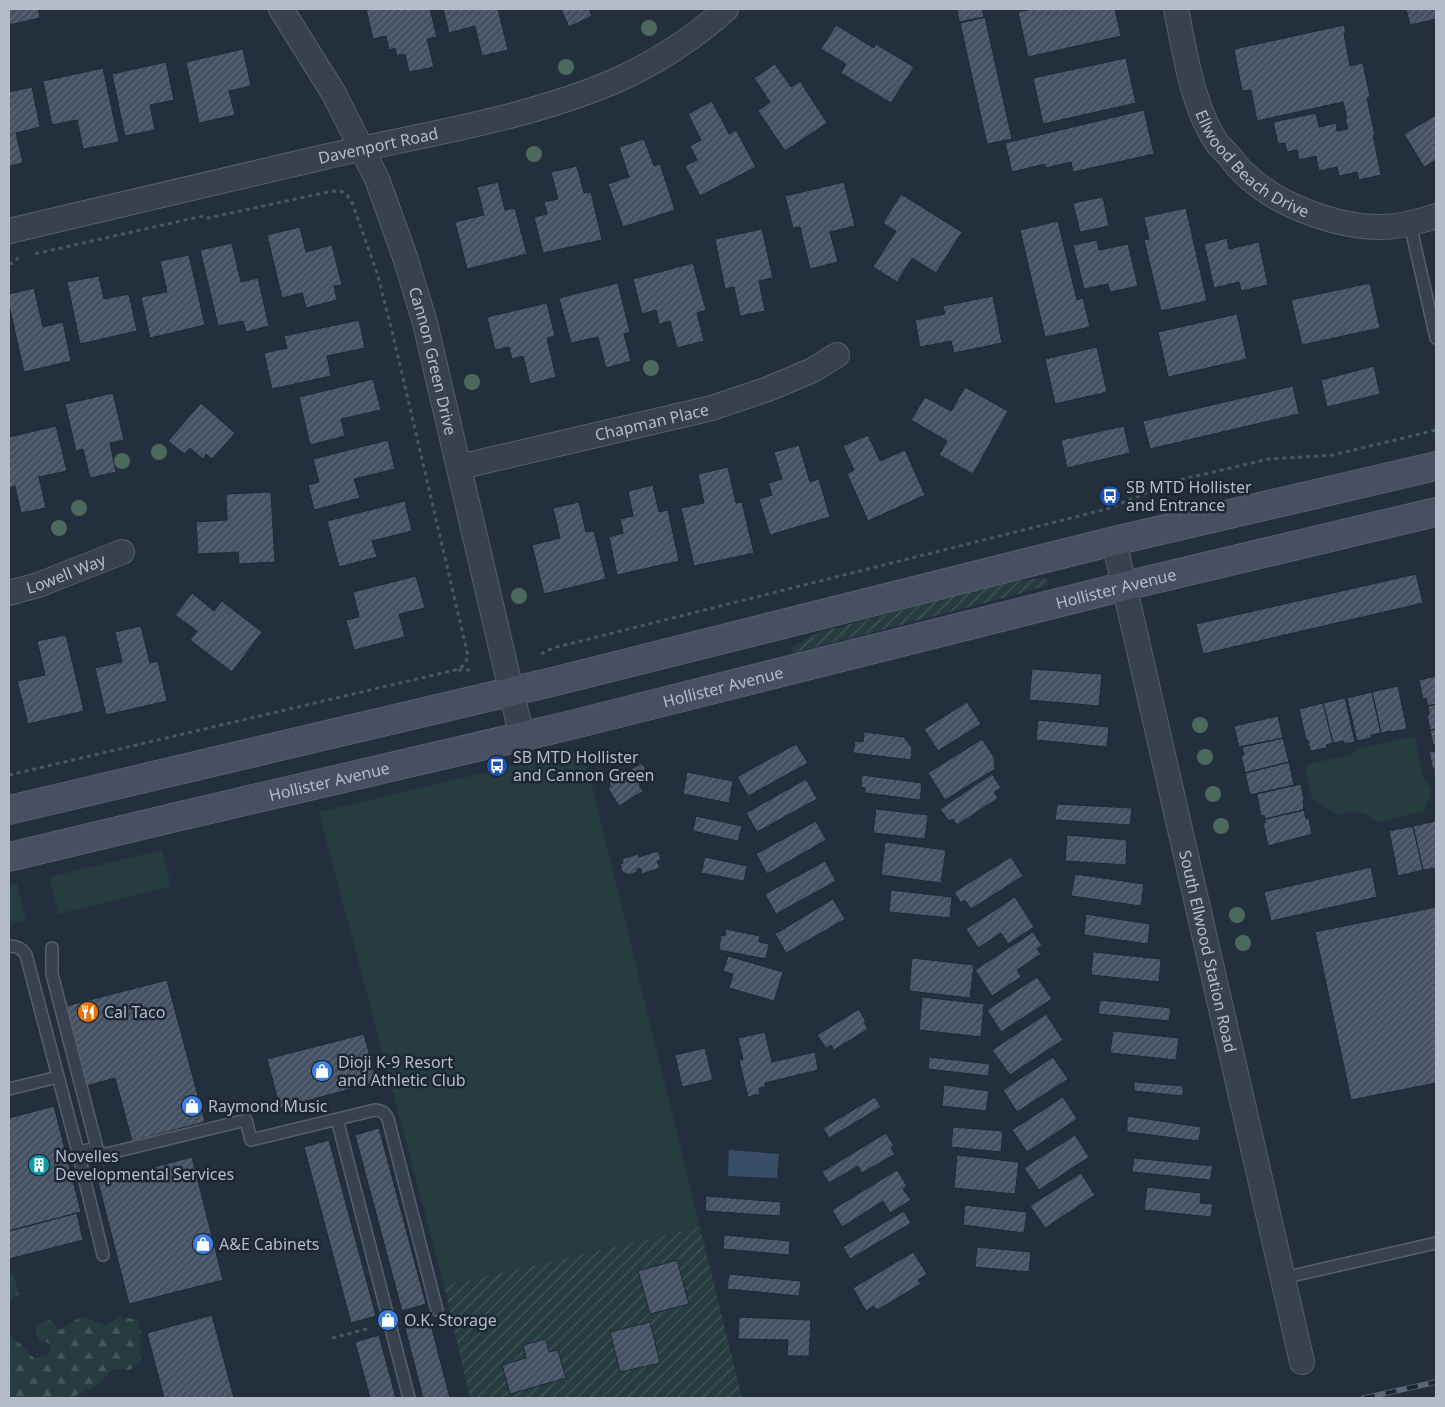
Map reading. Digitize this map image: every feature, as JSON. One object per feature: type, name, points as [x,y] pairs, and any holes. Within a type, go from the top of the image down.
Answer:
[{"type":"main road","points":[[9,810],[585,674],[1114,541],[1436,466]]},
{"type":"main road","name":"Hollister Avenue","points":[[9,858],[172,818],[522,737],[1125,586],[1436,512]]},
{"type":"street","name":"Cannon Green Drive","points":[[281,9],[333,92],[362,149],[377,179],[405,257],[425,323],[522,737]]},
{"type":"street","name":"Davenport Road","points":[[9,231],[519,113],[585,93],[644,66],[692,37],[726,9]]},
{"type":"street","name":"Ellwood Beach Drive","points":[[1176,9],[1191,83],[1203,116],[1217,142],[1246,175],[1272,195],[1308,212],[1344,223],[1381,227],[1410,224],[1436,216]]},
{"type":"street","name":"Chapman Place","points":[[459,467],[712,408],[777,386],[813,370],[837,355]]},
{"type":"street","name":"South Ellwood Station Road","points":[[1114,541],[1302,1362]]},
{"type":"street","name":"Lowell Way","points":[[9,593],[38,585],[122,552]]},
{"type":"lane","points":[[1410,224],[1436,338]]},
{"type":"lane","points":[[9,946],[16,946],[23,950],[26,955],[103,1255]]},
{"type":"lane","points":[[52,948],[52,974],[96,1148],[100,1153],[106,1154],[246,1120],[251,1140],[375,1110],[385,1113],[437,1310]]},
{"type":"lane","points":[[9,1089],[58,1077]]},
{"type":"lane","points":[[337,1119],[409,1398]]},
{"type":"lane","points":[[78,1152],[96,1148]]},
{"type":"lane","points":[[1283,1278],[1436,1243]]},
{"type":"path","points":[[9,264],[13,264],[18,258],[203,216],[208,218],[335,190],[349,196],[377,273],[468,656],[467,661],[462,667],[455,670],[9,775]]},
{"type":"path","points":[[552,648],[1107,509],[1175,481],[1269,459],[1333,455],[1436,430]]},
{"type":"path","points":[[455,670],[481,670]]},
{"type":"green space","points":[[1042,578],[1048,579],[1047,585],[793,653],[792,647],[820,632],[995,585]]},
{"type":"green space","points":[[1411,737],[1415,738],[1424,780],[1431,791],[1430,799],[1424,811],[1379,822],[1372,820],[1368,815],[1355,811],[1338,815],[1312,798],[1305,768],[1308,764],[1351,755],[1357,749]]},
{"type":"green space","points":[[583,749],[700,1227],[444,1286],[319,812]]},
{"type":"green space","points":[[162,850],[171,886],[58,914],[49,877]]},
{"type":"green space","points":[[17,883],[26,920],[9,924],[9,885]]},
{"type":"green space","points":[[700,1227],[742,1398],[470,1398],[444,1286]]},
{"type":"green space","points":[[9,1273],[14,1275],[19,1294],[9,1303]]},
{"type":"green space","points":[[82,1316],[106,1325],[121,1317],[137,1320],[141,1331],[139,1343],[141,1361],[130,1370],[114,1369],[97,1385],[75,1396],[77,1398],[9,1398],[9,1333],[35,1359],[49,1355],[51,1344],[39,1340],[35,1325],[50,1320],[60,1330]]},
{"type":"water","points":[[729,1150],[779,1154],[777,1178],[728,1176]]},
{"type":"building","points":[[9,9],[38,9],[40,18],[9,25]]},
{"type":"building","points":[[366,9],[430,9],[437,37],[427,39],[434,67],[409,72],[405,54],[397,56],[395,48],[389,50],[386,36],[373,39]]},
{"type":"building","points":[[443,9],[498,9],[508,50],[482,56],[475,26],[449,33]]},
{"type":"building","points":[[561,9],[589,9],[592,16],[569,27]]},
{"type":"building","points":[[957,9],[982,9],[984,17],[959,22]]},
{"type":"building","points":[[1031,9],[1115,9],[1121,36],[1028,57],[1018,12]]},
{"type":"building","points":[[1406,9],[1436,9],[1436,19],[1410,25]]},
{"type":"building","points":[[985,17],[1012,139],[987,144],[960,23]]},
{"type":"building","points":[[836,25],[874,48],[876,44],[914,67],[891,103],[841,73],[846,64],[821,49]]},
{"type":"building","points":[[1344,25],[1350,66],[1363,63],[1370,97],[1367,98],[1381,175],[1359,180],[1357,172],[1339,176],[1337,167],[1319,171],[1316,156],[1299,160],[1297,150],[1287,152],[1285,143],[1278,144],[1273,122],[1316,113],[1319,127],[1336,123],[1337,131],[1348,129],[1343,102],[1257,121],[1251,90],[1242,91],[1234,49]]},
{"type":"building","points":[[243,49],[251,86],[229,91],[235,115],[199,123],[186,62]]},
{"type":"building","points":[[1126,58],[1136,103],[1043,124],[1033,78]]},
{"type":"building","points":[[166,62],[174,100],[150,105],[155,130],[125,136],[112,74]]},
{"type":"building","points":[[775,64],[791,87],[800,81],[827,123],[785,151],[758,111],[770,102],[754,78]]},
{"type":"building","points":[[103,68],[119,142],[83,149],[77,120],[52,125],[43,81]]},
{"type":"building","points":[[32,87],[40,127],[16,133],[23,163],[9,166],[9,92]]},
{"type":"building","points":[[712,101],[729,134],[736,130],[756,167],[700,196],[685,166],[697,160],[690,146],[701,140],[688,114]]},
{"type":"building","points":[[1144,110],[1154,154],[1073,172],[1071,162],[1045,168],[1045,164],[1012,172],[1005,143]]},
{"type":"building","points":[[1436,115],[1436,160],[1424,167],[1404,134]]},
{"type":"building","points":[[644,139],[654,166],[660,164],[675,210],[623,227],[608,184],[629,177],[619,147]]},
{"type":"building","points":[[577,166],[584,193],[591,192],[602,240],[543,253],[534,217],[547,214],[544,202],[558,199],[551,172]]},
{"type":"building","points":[[498,182],[505,210],[515,208],[527,254],[467,269],[455,222],[484,215],[477,187]]},
{"type":"building","points":[[844,182],[855,226],[830,232],[838,262],[810,269],[800,227],[793,228],[785,196]]},
{"type":"building","points":[[901,194],[962,232],[936,273],[912,258],[897,282],[873,267],[896,231],[883,223]]},
{"type":"building","points":[[1103,197],[1109,226],[1080,232],[1073,203]]},
{"type":"building","points":[[1186,208],[1207,301],[1161,311],[1144,240],[1149,239],[1144,217]]},
{"type":"building","points":[[1058,221],[1077,300],[1083,298],[1090,327],[1045,337],[1020,230]]},
{"type":"building","points":[[300,227],[306,252],[332,245],[342,285],[334,286],[337,300],[306,308],[302,293],[282,298],[267,235]]},
{"type":"building","points":[[762,229],[773,278],[759,281],[765,311],[740,316],[734,287],[725,289],[715,239]]},
{"type":"building","points":[[1227,238],[1229,249],[1259,242],[1268,285],[1241,291],[1239,282],[1214,288],[1204,244]]},
{"type":"building","points":[[1097,240],[1099,250],[1128,244],[1138,286],[1110,292],[1108,284],[1084,289],[1073,245]]},
{"type":"building","points":[[232,243],[241,282],[258,278],[269,326],[246,332],[243,321],[218,326],[200,250]]},
{"type":"building","points":[[189,255],[205,325],[150,338],[141,297],[167,292],[160,261]]},
{"type":"building","points":[[693,263],[706,310],[697,313],[704,341],[677,348],[670,321],[659,324],[656,310],[642,314],[633,279]]},
{"type":"building","points":[[99,276],[104,299],[129,294],[137,331],[80,344],[67,282]]},
{"type":"building","points":[[618,283],[630,332],[624,334],[631,361],[606,368],[598,337],[571,343],[559,298]]},
{"type":"building","points":[[1370,283],[1380,328],[1302,345],[1291,300]]},
{"type":"building","points":[[34,288],[43,327],[63,322],[71,361],[24,372],[9,305],[9,294]]},
{"type":"building","points":[[993,296],[1002,343],[954,353],[951,341],[920,347],[915,320],[945,314],[943,306]]},
{"type":"building","points":[[547,303],[555,336],[547,338],[556,377],[530,384],[523,356],[512,359],[509,347],[495,350],[487,317]]},
{"type":"building","points":[[1237,314],[1247,359],[1168,377],[1158,332]]},
{"type":"building","points":[[359,320],[365,348],[327,356],[331,376],[272,389],[264,353],[287,348],[284,336]]},
{"type":"building","points":[[1097,347],[1107,392],[1055,404],[1045,359]]},
{"type":"building","points":[[1374,366],[1380,394],[1327,407],[1321,380]]},
{"type":"building","points":[[373,379],[381,410],[341,419],[345,436],[310,445],[299,397]]},
{"type":"building","points":[[1293,386],[1299,414],[1150,449],[1143,421]]},
{"type":"building","points":[[965,387],[1008,411],[973,474],[939,455],[947,441],[911,420],[925,397],[951,411]]},
{"type":"building","points":[[113,393],[124,440],[110,443],[116,472],[90,478],[83,449],[76,451],[65,404]]},
{"type":"building","points":[[201,403],[235,433],[212,459],[206,454],[203,459],[190,448],[184,454],[168,441]]},
{"type":"building","points":[[56,426],[67,471],[39,477],[46,508],[21,513],[15,486],[9,488],[9,437]]},
{"type":"building","points":[[1124,426],[1130,453],[1067,468],[1061,440]]},
{"type":"building","points":[[868,435],[880,461],[905,450],[925,495],[868,521],[847,474],[854,470],[843,446]]},
{"type":"building","points":[[388,440],[395,469],[354,479],[360,498],[314,510],[308,485],[319,482],[313,459]]},
{"type":"building","points":[[799,445],[810,482],[819,479],[830,517],[770,535],[759,499],[772,495],[768,483],[782,479],[774,452]]},
{"type":"building","points":[[728,467],[736,503],[742,502],[754,553],[694,566],[681,508],[704,503],[698,474]]},
{"type":"building","points":[[653,485],[659,512],[668,510],[679,561],[617,575],[609,537],[623,533],[620,519],[633,516],[628,491]]},
{"type":"building","points":[[271,492],[275,562],[239,564],[238,552],[198,554],[196,522],[227,520],[226,494]]},
{"type":"building","points":[[405,501],[412,531],[372,541],[377,557],[339,567],[327,521]]},
{"type":"building","points":[[579,502],[586,532],[594,531],[606,579],[544,594],[532,545],[560,538],[553,508]]},
{"type":"building","points":[[1416,574],[1423,603],[1203,654],[1196,624]]},
{"type":"building","points":[[416,576],[425,608],[399,614],[405,637],[354,650],[346,620],[359,617],[353,592]]},
{"type":"building","points":[[192,593],[214,611],[222,601],[262,632],[232,672],[190,640],[197,631],[175,615]]},
{"type":"building","points":[[141,626],[150,663],[158,661],[167,701],[106,715],[95,668],[122,662],[115,632]]},
{"type":"building","points":[[66,635],[84,711],[28,724],[17,681],[45,675],[37,641]]},
{"type":"building","points":[[1032,669],[1102,674],[1099,706],[1029,700]]},
{"type":"building","points":[[1436,676],[1436,704],[1428,706],[1426,698],[1423,699],[1419,680]]},
{"type":"building","points":[[1398,686],[1407,729],[1381,733],[1372,692]]},
{"type":"building","points":[[1372,692],[1381,733],[1371,735],[1371,738],[1357,741],[1347,698]]},
{"type":"building","points":[[1345,698],[1355,742],[1333,743],[1323,703]]},
{"type":"building","points":[[967,702],[981,724],[938,751],[924,729]]},
{"type":"building","points":[[1323,703],[1333,743],[1326,745],[1327,748],[1310,751],[1299,709]]},
{"type":"building","points":[[1436,704],[1436,729],[1430,730],[1427,715],[1429,715],[1428,706]]},
{"type":"building","points":[[1278,716],[1283,738],[1239,747],[1234,726]]},
{"type":"building","points":[[1038,720],[1109,727],[1107,747],[1036,740]]},
{"type":"building","points":[[1436,729],[1436,744],[1433,745],[1430,730]]},
{"type":"building","points":[[864,732],[904,737],[912,748],[911,760],[853,753],[855,741],[863,742]]},
{"type":"building","points":[[1283,738],[1289,762],[1245,773],[1241,755],[1244,755],[1242,747]]},
{"type":"building","points":[[982,739],[994,757],[995,769],[945,800],[928,773]]},
{"type":"building","points":[[796,744],[808,763],[748,796],[737,777]]},
{"type":"building","points":[[1436,751],[1436,773],[1435,769],[1433,770],[1429,752]]},
{"type":"building","points":[[1289,762],[1294,785],[1250,795],[1245,773]]},
{"type":"building","points":[[642,763],[651,778],[639,785],[643,791],[619,806],[608,788],[611,786],[609,783],[615,778],[618,782],[632,774],[630,770]]},
{"type":"building","points":[[687,772],[733,781],[729,803],[683,794]]},
{"type":"building","points":[[992,774],[1001,788],[994,792],[998,798],[957,825],[953,819],[949,821],[940,809]]},
{"type":"building","points":[[862,775],[922,783],[920,800],[865,793],[865,788],[861,787]]},
{"type":"building","points":[[806,779],[817,799],[757,832],[746,813]]},
{"type":"building","points":[[1301,784],[1304,810],[1265,819],[1264,815],[1261,816],[1257,794]]},
{"type":"building","points":[[1057,804],[1132,808],[1130,825],[1055,820]]},
{"type":"building","points":[[876,809],[928,815],[925,839],[873,833]]},
{"type":"building","points":[[1304,810],[1306,819],[1309,818],[1312,834],[1268,846],[1263,823],[1265,823],[1265,819]]},
{"type":"building","points":[[696,816],[742,826],[738,841],[693,831]]},
{"type":"building","points":[[816,821],[826,840],[767,874],[756,854]]},
{"type":"building","points":[[1436,821],[1436,868],[1423,870],[1413,826]]},
{"type":"building","points":[[1413,826],[1423,870],[1398,876],[1389,831]]},
{"type":"building","points":[[1067,835],[1127,840],[1126,865],[1065,861]]},
{"type":"building","points":[[885,842],[946,850],[941,883],[881,875]]},
{"type":"building","points":[[658,851],[661,860],[657,861],[660,868],[642,874],[640,868],[637,869],[637,872],[628,875],[627,873],[623,874],[620,864],[623,863],[622,859],[638,854],[639,857]]},
{"type":"building","points":[[705,857],[747,866],[744,881],[701,873]]},
{"type":"building","points":[[1011,857],[1023,876],[971,909],[965,900],[961,903],[954,892]]},
{"type":"building","points":[[825,861],[836,881],[776,914],[765,894]]},
{"type":"building","points":[[1371,867],[1377,897],[1271,921],[1264,892]]},
{"type":"building","points":[[1075,874],[1144,884],[1141,906],[1071,896]]},
{"type":"building","points":[[891,890],[952,897],[950,918],[889,912]]},
{"type":"building","points":[[1015,897],[1034,927],[1008,944],[1001,933],[978,948],[966,929]]},
{"type":"building","points":[[833,899],[845,919],[786,953],[775,934]]},
{"type":"building","points":[[1436,907],[1436,1083],[1351,1100],[1315,932]]},
{"type":"building","points":[[1086,914],[1150,924],[1148,944],[1084,935]]},
{"type":"building","points":[[726,929],[760,936],[759,942],[769,944],[766,959],[719,950],[721,935],[725,936]]},
{"type":"building","points":[[1033,932],[1042,945],[1037,949],[1041,954],[1017,970],[1021,977],[992,996],[975,970]]},
{"type":"building","points":[[1093,952],[1161,959],[1159,982],[1091,975]]},
{"type":"building","points":[[728,956],[783,972],[774,1001],[729,988],[733,974],[723,971]]},
{"type":"building","points":[[912,958],[974,965],[970,998],[909,991]]},
{"type":"building","points":[[1037,977],[1052,999],[1001,1032],[987,1010]]},
{"type":"building","points":[[167,980],[205,1122],[132,1141],[115,1078],[87,1086],[66,1006]]},
{"type":"building","points":[[922,997],[984,1004],[981,1037],[919,1030]]},
{"type":"building","points":[[1100,1000],[1171,1008],[1169,1021],[1098,1014]]},
{"type":"building","points":[[859,1009],[868,1029],[834,1050],[831,1045],[826,1048],[817,1035]]},
{"type":"building","points":[[1046,1014],[1063,1040],[1010,1075],[992,1050]]},
{"type":"building","points":[[1113,1031],[1179,1038],[1176,1060],[1110,1053]]},
{"type":"building","points":[[765,1032],[772,1062],[815,1052],[818,1070],[765,1083],[766,1087],[759,1088],[760,1094],[748,1097],[739,1060],[743,1059],[738,1038]]},
{"type":"building","points":[[364,1034],[377,1082],[280,1108],[267,1059]]},
{"type":"building","points":[[705,1048],[713,1080],[682,1087],[675,1055]]},
{"type":"building","points":[[929,1057],[990,1064],[988,1076],[928,1069]]},
{"type":"building","points":[[1053,1057],[1068,1079],[1017,1112],[1003,1090]]},
{"type":"building","points":[[1134,1082],[1183,1086],[1183,1096],[1134,1091]]},
{"type":"building","points":[[944,1085],[989,1091],[986,1111],[942,1106]]},
{"type":"building","points":[[875,1097],[881,1107],[829,1138],[823,1128]]},
{"type":"building","points":[[1063,1097],[1077,1119],[1027,1152],[1012,1130]]},
{"type":"building","name":"Novelles Developmental Services","points":[[54,1106],[81,1212],[9,1231],[9,1118]]},
{"type":"building","points":[[1127,1116],[1201,1127],[1199,1141],[1127,1132]]},
{"type":"building","points":[[953,1127],[1003,1131],[1001,1152],[951,1147]]},
{"type":"building","points":[[379,1128],[426,1304],[402,1311],[355,1135]]},
{"type":"building","points":[[886,1133],[894,1146],[891,1148],[895,1154],[862,1173],[858,1166],[829,1183],[822,1172]]},
{"type":"building","points":[[1075,1135],[1089,1157],[1039,1190],[1024,1168]]},
{"type":"building","points":[[329,1140],[376,1316],[351,1323],[304,1147]]},
{"type":"building","points":[[957,1155],[1019,1162],[1015,1194],[954,1188]]},
{"type":"building","points":[[192,1157],[223,1280],[129,1304],[98,1182]]},
{"type":"building","points":[[1134,1158],[1213,1166],[1210,1180],[1132,1172]]},
{"type":"building","points":[[897,1170],[907,1186],[903,1189],[911,1200],[890,1213],[883,1201],[842,1227],[832,1210]]},
{"type":"building","points":[[1081,1173],[1095,1195],[1045,1228],[1030,1206]]},
{"type":"building","points":[[1147,1187],[1201,1193],[1200,1203],[1213,1204],[1211,1217],[1144,1210]]},
{"type":"building","points":[[706,1196],[781,1202],[780,1216],[705,1211]]},
{"type":"building","points":[[965,1205],[1027,1212],[1024,1233],[963,1225]]},
{"type":"building","points":[[904,1211],[911,1223],[850,1259],[843,1247]]},
{"type":"building","points":[[77,1213],[83,1240],[9,1259],[9,1231]]},
{"type":"building","points":[[724,1235],[790,1241],[789,1255],[723,1249]]},
{"type":"building","points":[[977,1247],[1031,1252],[1029,1272],[975,1267]]},
{"type":"building","points":[[913,1252],[927,1274],[918,1280],[921,1284],[877,1310],[874,1306],[866,1311],[853,1288]]},
{"type":"building","points":[[677,1260],[689,1304],[650,1314],[638,1271]]},
{"type":"building","points":[[729,1274],[801,1281],[799,1296],[727,1289]]},
{"type":"building","points":[[212,1315],[234,1398],[164,1398],[147,1333]]},
{"type":"building","points":[[739,1317],[811,1320],[809,1356],[787,1356],[788,1340],[738,1339]]},
{"type":"building","points":[[430,1321],[450,1398],[423,1398],[405,1328]]},
{"type":"building","points":[[650,1322],[660,1363],[620,1372],[610,1332]]},
{"type":"building","points":[[379,1335],[396,1398],[370,1398],[355,1342]]},
{"type":"building","points":[[546,1339],[549,1352],[558,1350],[566,1378],[510,1394],[502,1365],[526,1358],[523,1345]]},
{"type":"railway","points":[[1364,1398],[1436,1382]]},
{"type":"place","name":"SB MTD Hollister and Entrance","points":[[1110,496]]},
{"type":"place","name":"SB MTD Hollister and Cannon Green","points":[[497,766]]},
{"type":"place","name":"Cal Taco","points":[[88,1012]]},
{"type":"place","name":"Dioji K-9 Resort and Athletic Club","points":[[322,1071]]},
{"type":"place","name":"Raymond Music","points":[[192,1106]]},
{"type":"place","name":"Novelles Developmental Services","points":[[39,1165]]},
{"type":"place","name":"A&E Cabinets","points":[[203,1244]]},
{"type":"place","name":"O.K. Storage","points":[[388,1320]]}]
